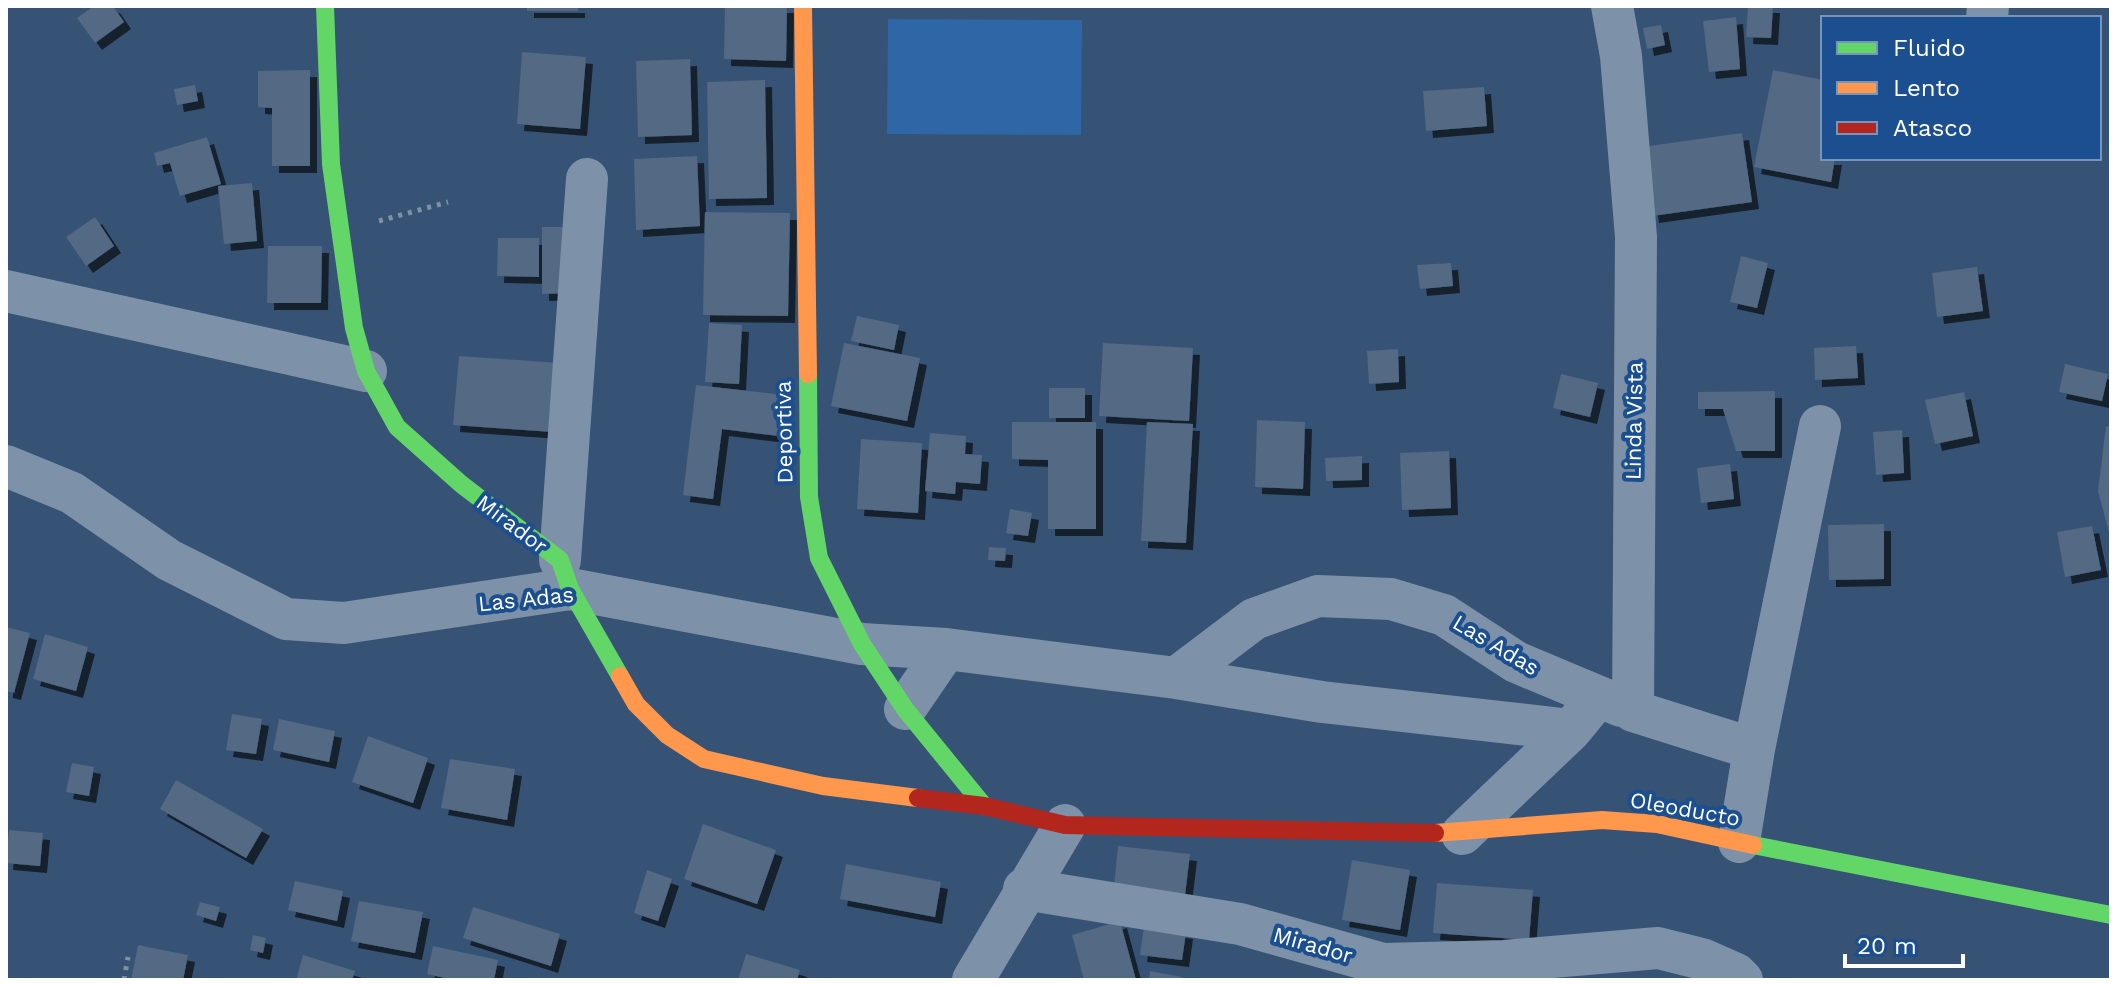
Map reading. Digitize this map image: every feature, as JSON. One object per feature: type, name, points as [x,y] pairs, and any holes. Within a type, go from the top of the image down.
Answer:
[{"type":"street","name":"Mirador","points":[[325,6],[331,164],[354,328],[366,371],[397,427],[565,575],[636,704],[667,735],[704,759],[823,786],[984,806],[1065,825],[1197,830]]},
{"type":"street","name":"Deportiva","points":[[803,6],[809,497],[819,558],[862,644],[905,709],[984,806]]},
{"type":"street","name":"Linda Vista","points":[[1612,6],[1621,56],[1636,237],[1616,704]]},
{"type":"street","points":[[565,575],[587,179]]},
{"type":"street","points":[[6,291],[366,371]]},
{"type":"street","points":[[1739,842],[1754,749],[1820,426]]},
{"type":"street","name":"Las Adas","points":[[6,466],[72,493],[169,560],[286,619],[344,623],[565,575],[862,644],[946,649],[1176,678],[1322,702],[1571,730]]},
{"type":"street","name":"Las Adas","points":[[1176,678],[1254,619],[1318,596],[1391,599],[1444,615],[1516,662],[1616,704]]},
{"type":"street","points":[[905,709],[946,649]]},
{"type":"street","points":[[1462,834],[1571,730],[1616,704],[1754,749]]},
{"type":"street","name":"Oleoducto","points":[[1197,830],[1462,834],[1602,820],[1657,824],[1887,874],[2111,915]]},
{"type":"street","points":[[973,980],[1024,889],[1065,825]]},
{"type":"street","name":"Mirador","points":[[1024,889],[1240,924],[1374,972],[1658,948],[1702,959],[1742,980]]},
{"type":"path","points":[[340,232],[448,202]]},
{"type":"path","points":[[124,980],[128,957]]},
{"type":"shaded area","points":[[888,19],[1082,20],[1081,135],[887,134]]},
{"type":"building","points":[[94,6],[113,6],[124,22],[95,43],[77,18]]},
{"type":"building","points":[[527,6],[578,6],[578,11],[527,11]]},
{"type":"building","points":[[725,6],[787,6],[786,61],[724,59]]},
{"type":"building","points":[[1748,6],[1773,6],[1771,38],[1746,37]]},
{"type":"building","points":[[1736,17],[1740,69],[1709,72],[1703,21]]},
{"type":"building","points":[[1661,25],[1665,45],[1647,49],[1643,28]]},
{"type":"building","points":[[522,52],[586,57],[580,129],[517,124]]},
{"type":"building","points":[[690,59],[692,135],[638,137],[636,61]]},
{"type":"building","points":[[310,70],[310,166],[272,166],[272,108],[258,107],[258,71]]},
{"type":"building","points":[[1773,70],[1821,80],[1821,160],[1835,160],[1831,182],[1754,167]]},
{"type":"building","points":[[765,80],[767,198],[709,199],[707,82]]},
{"type":"building","points":[[195,85],[198,101],[177,105],[174,89]]},
{"type":"building","points":[[1484,87],[1487,126],[1426,131],[1423,91]]},
{"type":"building","points":[[1742,133],[1752,202],[1652,216],[1642,147]]},
{"type":"building","points":[[207,137],[221,184],[180,196],[170,163],[157,166],[154,153]]},
{"type":"building","points":[[697,156],[700,226],[636,230],[634,159]]},
{"type":"building","points":[[252,183],[257,241],[224,244],[218,186]]},
{"type":"building","points":[[705,212],[790,213],[788,316],[703,315]]},
{"type":"building","points":[[95,217],[114,246],[86,266],[66,237]]},
{"type":"building","points":[[542,227],[572,227],[572,293],[542,294]]},
{"type":"building","points":[[498,238],[539,238],[539,277],[497,276]]},
{"type":"building","points":[[268,246],[322,246],[321,303],[267,303]]},
{"type":"building","points":[[1741,256],[1768,263],[1757,308],[1730,302]]},
{"type":"building","points":[[1451,263],[1453,286],[1420,289],[1417,265]]},
{"type":"building","points":[[1977,267],[1983,311],[1937,317],[1932,273]]},
{"type":"building","points":[[857,316],[899,325],[894,350],[851,341]]},
{"type":"building","points":[[709,323],[742,325],[739,384],[705,382]]},
{"type":"building","points":[[844,343],[920,358],[907,421],[831,406]]},
{"type":"building","points":[[1103,343],[1193,348],[1189,421],[1099,416]]},
{"type":"building","points":[[1856,346],[1858,378],[1815,380],[1814,348]]},
{"type":"building","points":[[1398,349],[1399,382],[1369,384],[1367,351]]},
{"type":"building","points":[[459,356],[559,363],[553,432],[453,425]]},
{"type":"building","points":[[2065,364],[2108,374],[2102,401],[2059,392]]},
{"type":"building","points":[[1561,374],[1598,383],[1590,417],[1553,408]]},
{"type":"building","points":[[696,385],[784,395],[779,436],[722,429],[713,499],[683,495]]},
{"type":"building","points":[[1049,388],[1085,388],[1085,418],[1049,418]]},
{"type":"building","points":[[1775,391],[1775,451],[1736,451],[1723,409],[1698,409],[1698,392]]},
{"type":"building","points":[[1964,392],[1973,436],[1935,444],[1925,400]]},
{"type":"building","points":[[1257,420],[1305,422],[1303,489],[1255,487]]},
{"type":"building","points":[[1012,422],[1096,422],[1096,529],[1048,529],[1048,460],[1012,459]]},
{"type":"building","points":[[1147,422],[1193,424],[1186,543],[1141,541]]},
{"type":"building","points":[[2106,426],[2111,427],[2110,536],[2098,491]]},
{"type":"building","points":[[1902,430],[1904,473],[1876,475],[1873,432]]},
{"type":"building","points":[[930,433],[966,436],[965,454],[982,455],[980,484],[956,482],[955,494],[925,491]]},
{"type":"building","points":[[861,439],[922,443],[918,513],[857,509]]},
{"type":"building","points":[[1449,451],[1451,508],[1402,510],[1400,453]]},
{"type":"building","points":[[1362,456],[1362,480],[1326,481],[1325,458]]},
{"type":"building","points":[[1730,464],[1734,499],[1701,503],[1697,468]]},
{"type":"building","points":[[1010,509],[1032,513],[1028,536],[1006,533]]},
{"type":"building","points":[[1884,524],[1884,579],[1829,580],[1828,525]]},
{"type":"building","points":[[2092,526],[2101,570],[2065,577],[2057,532]]},
{"type":"building","points":[[989,547],[1006,548],[1005,561],[988,560]]},
{"type":"building","points":[[6,627],[30,633],[14,693],[6,691]]},
{"type":"building","points":[[45,634],[88,647],[76,691],[33,679]]},
{"type":"building","points":[[232,714],[262,719],[256,754],[226,750]]},
{"type":"building","points":[[279,719],[335,731],[329,762],[273,750]]},
{"type":"building","points":[[368,736],[428,758],[413,803],[352,782]]},
{"type":"building","points":[[450,759],[515,769],[507,820],[441,808]]},
{"type":"building","points":[[72,763],[94,767],[89,796],[66,792]]},
{"type":"building","points":[[176,780],[263,829],[246,858],[160,809]]},
{"type":"building","points":[[703,824],[776,850],[757,904],[684,879]]},
{"type":"building","points":[[9,830],[43,833],[40,866],[6,863]]},
{"type":"building","points":[[1118,846],[1190,854],[1185,895],[1114,887]]},
{"type":"building","points":[[1352,860],[1410,870],[1400,930],[1342,920]]},
{"type":"building","points":[[846,864],[941,882],[935,917],[840,899]]},
{"type":"building","points":[[647,870],[672,879],[658,921],[634,913]]},
{"type":"building","points":[[295,881],[343,891],[337,921],[288,910]]},
{"type":"building","points":[[1437,883],[1533,890],[1529,940],[1433,933]]},
{"type":"building","points":[[359,901],[423,912],[415,953],[351,941]]},
{"type":"building","points":[[200,902],[220,907],[216,921],[196,915]]},
{"type":"building","points":[[473,907],[560,934],[551,966],[463,938]]},
{"type":"building","points":[[1120,921],[1136,980],[1084,980],[1072,935]]},
{"type":"building","points":[[1144,926],[1186,932],[1182,960],[1140,955]]},
{"type":"building","points":[[253,935],[266,938],[263,953],[250,950]]},
{"type":"building","points":[[138,945],[188,955],[183,980],[131,980]]},
{"type":"building","points":[[433,946],[498,960],[494,980],[454,980],[427,974]]},
{"type":"building","points":[[746,954],[800,970],[797,980],[738,980]]},
{"type":"building","points":[[303,955],[355,971],[352,980],[296,980]]},
{"type":"building","points":[[1150,971],[1182,977],[1182,980],[1149,980]]},
{"type":"traffic: fast","points":[[325,6],[331,164],[354,328],[366,371],[397,427],[461,484],[560,560],[570,589],[620,676]]},
{"type":"traffic: fast","points":[[808,374],[809,497],[819,558],[862,644],[905,709],[984,806]]},
{"type":"traffic: fast","points":[[1753,845],[2111,915]]},
{"type":"traffic: slow","points":[[803,6],[808,374]]},
{"type":"traffic: slow","points":[[620,676],[636,704],[667,735],[704,759],[823,786],[918,798]]},
{"type":"traffic: slow","points":[[1435,833],[1602,820],[1657,824],[1753,845]]},
{"type":"traffic: jam","points":[[918,798],[984,806],[1065,825],[1435,833]]}]
